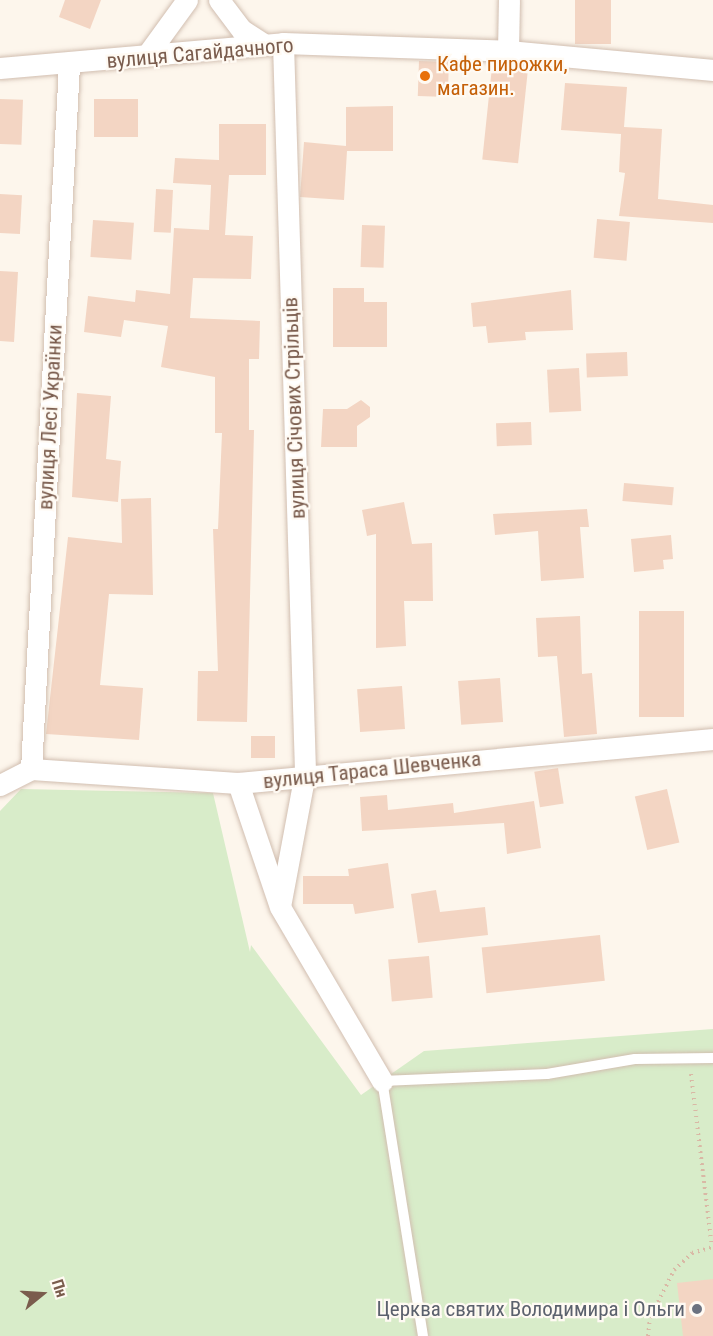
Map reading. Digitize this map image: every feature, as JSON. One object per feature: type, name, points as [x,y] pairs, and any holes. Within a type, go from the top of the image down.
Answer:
[{"type":"street","points":[[147,55],[187,0]]},
{"type":"street","points":[[219,0],[242,30],[272,43]]},
{"type":"street","points":[[508,51],[509,0]]},
{"type":"street","name":"вулиця Сагайдачного","points":[[0,68],[69,66],[147,55],[272,43],[508,51],[713,70]]},
{"type":"street","name":"вулиця Січових Стрільців","points":[[272,43],[305,773],[280,907]]},
{"type":"street","name":"вулиця Лесі Українки","points":[[31,769],[69,66]]},
{"type":"street","name":"вулиця Тараса Шевченка","points":[[31,769],[238,783],[305,773],[713,739]]},
{"type":"street","points":[[0,785],[31,769]]},
{"type":"street","points":[[238,783],[280,907],[382,1081]]},
{"type":"lane","points":[[423,1336],[382,1081],[547,1074],[688,1055],[713,1058]]},
{"type":"path","points":[[648,1336],[650,1318],[674,1270],[692,1253],[712,1247],[688,1055]]},
{"type":"green space","points":[[21,789],[213,793],[250,952],[251,945],[361,1095],[424,1051],[713,1029],[713,1336],[0,1336],[0,811]]},
{"type":"building","points":[[65,0],[101,0],[90,29],[59,17]]},
{"type":"building","points":[[575,0],[611,0],[611,44],[575,44]]},
{"type":"building","points":[[419,61],[449,62],[448,97],[418,96]]},
{"type":"building","points":[[492,67],[528,71],[518,163],[482,159]]},
{"type":"building","points":[[565,83],[627,87],[624,127],[662,129],[658,199],[713,205],[713,223],[619,216],[625,173],[619,172],[621,134],[561,130]]},
{"type":"building","points":[[0,99],[23,100],[21,145],[0,144]]},
{"type":"building","points":[[94,99],[138,99],[138,137],[94,137]]},
{"type":"building","points":[[393,106],[393,151],[347,151],[344,200],[300,197],[304,142],[346,146],[346,107]]},
{"type":"building","points":[[219,124],[266,124],[266,175],[229,175],[225,235],[253,236],[251,279],[193,278],[190,318],[260,321],[259,359],[249,359],[249,430],[254,430],[247,722],[197,721],[198,671],[218,671],[213,529],[218,529],[222,433],[215,433],[215,377],[161,367],[168,326],[124,320],[121,337],[84,332],[88,296],[135,302],[136,290],[170,294],[174,228],[209,230],[211,185],[173,183],[175,158],[219,160]]},
{"type":"building","points":[[156,189],[173,190],[171,233],[154,232]]},
{"type":"building","points":[[0,194],[22,195],[20,234],[0,233]]},
{"type":"building","points":[[597,219],[630,222],[626,261],[594,258]]},
{"type":"building","points":[[93,220],[134,223],[131,260],[90,257]]},
{"type":"building","points":[[362,225],[385,226],[384,268],[361,267]]},
{"type":"building","points":[[0,271],[18,272],[14,342],[0,341]]},
{"type":"building","points":[[333,288],[364,288],[364,302],[387,302],[387,347],[333,347]]},
{"type":"building","points":[[571,290],[573,330],[525,332],[526,340],[488,343],[486,326],[473,327],[471,303]]},
{"type":"building","points":[[627,352],[628,376],[587,377],[586,353]]},
{"type":"building","points":[[579,368],[581,411],[549,413],[547,370]]},
{"type":"building","points":[[77,393],[111,396],[106,459],[121,461],[118,502],[72,497]]},
{"type":"building","points":[[361,400],[370,407],[370,417],[357,426],[357,447],[321,447],[323,409],[347,409]]},
{"type":"building","points":[[531,422],[532,445],[497,446],[496,423]]},
{"type":"building","points":[[624,483],[674,487],[672,505],[622,501]]},
{"type":"building","points":[[151,498],[153,595],[109,594],[100,685],[143,688],[139,740],[46,734],[68,537],[122,543],[121,499]]},
{"type":"building","points":[[404,502],[412,544],[432,543],[433,601],[404,601],[406,646],[376,648],[376,534],[367,536],[362,510]]},
{"type":"building","points":[[587,509],[589,527],[580,527],[584,578],[541,581],[538,531],[495,535],[493,514]]},
{"type":"building","points":[[671,535],[673,559],[663,560],[664,569],[634,572],[631,539]]},
{"type":"building","points":[[639,611],[684,611],[684,717],[639,717]]},
{"type":"building","points":[[580,616],[582,674],[592,673],[597,734],[564,737],[557,656],[538,657],[536,618]]},
{"type":"building","points":[[500,678],[503,722],[461,725],[458,681]]},
{"type":"building","points":[[402,686],[405,729],[360,732],[357,689]]},
{"type":"building","points":[[251,736],[275,736],[275,758],[251,758]]},
{"type":"building","points":[[558,768],[564,804],[540,807],[534,772]]},
{"type":"building","points":[[667,789],[679,843],[647,850],[635,796]]},
{"type":"building","points":[[387,795],[388,810],[453,803],[454,813],[534,801],[541,848],[507,854],[504,823],[362,831],[360,797]]},
{"type":"building","points":[[388,863],[394,908],[355,914],[353,904],[303,904],[303,876],[349,876],[348,869]]},
{"type":"building","points":[[436,890],[440,912],[485,907],[488,935],[418,943],[411,894]]},
{"type":"building","points":[[600,935],[605,981],[486,993],[482,947]]},
{"type":"building","points":[[429,956],[433,998],[392,1001],[388,960]]},
{"type":"building","name":"Церква святих Володимира і Ольги","points":[[713,1279],[713,1336],[683,1336],[677,1283]]},
{"type":"place","name":"Кафе пирожки, магазин.","points":[[425,76]]},
{"type":"place","name":"Церква святих Володимира і Ольги","points":[[697,1309]]}]
